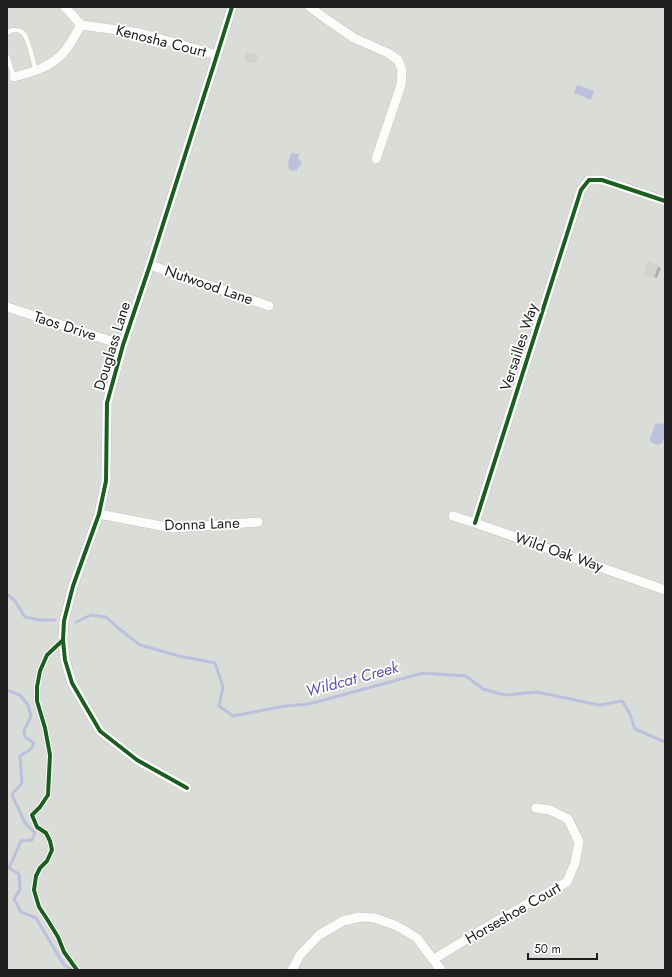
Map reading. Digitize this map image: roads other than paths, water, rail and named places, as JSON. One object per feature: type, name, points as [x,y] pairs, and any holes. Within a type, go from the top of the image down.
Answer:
[{"type":"street","points":[[14,77],[52,63],[65,51],[81,24],[65,7]]},
{"type":"street","name":"Douglass Lane","points":[[187,788],[138,760],[100,731],[72,683],[65,660],[63,640],[64,621],[73,586],[99,514],[106,481],[108,403],[123,345],[150,266],[232,7]]},
{"type":"street","points":[[310,7],[354,38],[388,53],[398,60],[402,70],[401,85],[376,159]]},
{"type":"street","name":"Kenosha Court","points":[[81,24],[140,33],[217,55]]},
{"type":"street","name":"Versailles Way","points":[[475,523],[581,190],[588,180],[602,180],[665,201]]},
{"type":"street","name":"Nutwood Lane","points":[[150,266],[269,306]]},
{"type":"street","name":"Taos Drive","points":[[7,307],[123,345]]},
{"type":"street","name":"Donna Lane","points":[[99,514],[172,528],[258,522]]},
{"type":"street","name":"Wild Oak Way","points":[[453,516],[665,590]]},
{"type":"street","name":"Horseshoe Court","points":[[434,959],[490,925],[567,882],[575,863],[579,842],[568,819],[550,810],[536,808]]},
{"type":"street","points":[[292,970],[300,955],[320,935],[343,921],[360,917],[375,918],[397,926],[417,938],[441,970]]},
{"type":"lane","points":[[7,33],[11,30],[18,30],[24,34],[36,70]]},
{"type":"lane","points":[[7,56],[14,77]]},
{"type":"water","points":[[577,85],[594,91],[591,100],[574,93]]},
{"type":"water","points":[[291,153],[299,154],[298,158],[302,163],[298,167],[297,171],[289,170],[288,167]]},
{"type":"water","points":[[658,423],[665,425],[665,435],[662,443],[658,445],[652,443],[650,439],[655,425]]},
{"type":"waterway","name":"Wildcat Creek","points":[[7,594],[15,601],[25,617],[39,620],[55,620]]},
{"type":"waterway","name":"Wildcat Creek","points":[[76,622],[91,615],[106,617],[140,645],[179,656],[215,663],[223,687],[219,706],[233,716],[285,706],[309,704],[423,673],[466,676],[483,689],[505,695],[537,692],[599,705],[622,701],[629,712],[635,729],[665,742]]},
{"type":"waterway","points":[[7,690],[20,695],[28,705],[31,716],[24,731],[25,737],[34,743],[31,749],[20,756],[22,783],[12,795],[25,823],[35,833],[32,840],[21,841],[9,868],[19,874],[20,890],[14,899],[21,912],[36,918],[64,965],[72,970]]}]
